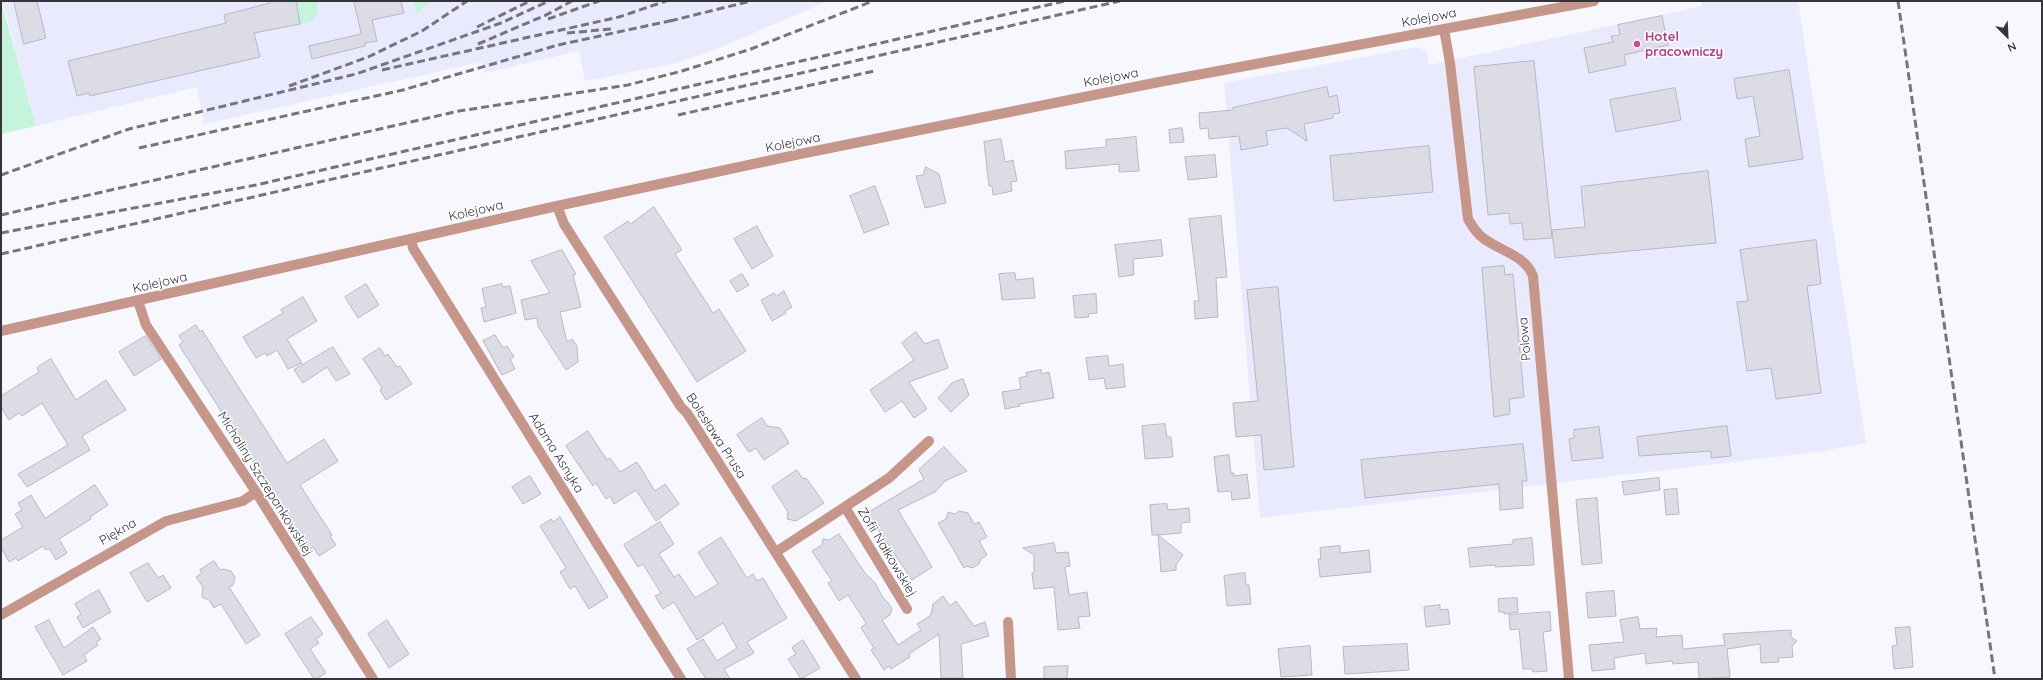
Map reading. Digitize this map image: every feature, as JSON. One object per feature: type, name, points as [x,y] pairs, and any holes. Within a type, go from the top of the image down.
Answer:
[{"type":"street","name":"Kolejowa","points":[[1,330],[138,301],[557,206],[800,154],[1110,92],[1594,1]]},
{"type":"street","name":"Polowa","points":[[1444,29],[1450,63],[1468,219],[1484,239],[1527,264],[1533,276],[1569,679]]},
{"type":"street","name":"Bolesława Prusa","points":[[557,206],[568,230],[776,552],[856,679]]},
{"type":"street","name":"Adama Asnyka","points":[[411,239],[413,248],[681,679]]},
{"type":"street","name":"Michaliny Szczepankowskiej","points":[[138,301],[146,325],[256,492],[373,679]]},
{"type":"street","name":"Zofii Nałkowskiej","points":[[776,552],[889,478],[929,441]]},
{"type":"street","name":"Piękna","points":[[1,614],[166,521],[243,501],[256,492]]},
{"type":"street","name":"Zofii Nałkowskiej","points":[[845,507],[907,610]]},
{"type":"street","points":[[1008,622],[1011,679]]},
{"type":"shaded area","points":[[2,1],[413,1],[416,15],[431,1],[828,1],[721,47],[677,63],[585,81],[579,51],[485,73],[481,62],[204,124],[197,87],[36,126]]},
{"type":"shaded area","points":[[1702,1],[1798,1],[1866,443],[1817,452],[1260,518],[1224,83],[1418,47],[1427,52],[1429,65],[1702,6]]},
{"type":"green space","points":[[1,1],[36,126],[1,134]]},
{"type":"green space","points":[[296,1],[317,1],[318,14],[310,22],[300,24]]},
{"type":"green space","points":[[413,1],[431,1],[416,15]]},
{"type":"building","points":[[14,1],[37,1],[46,38],[24,44]]},
{"type":"building","points":[[270,1],[296,1],[300,24],[254,33],[260,57],[90,96],[89,93],[77,96],[68,61],[226,23],[224,15],[270,3]]},
{"type":"building","points":[[354,1],[401,1],[404,13],[372,20],[377,41],[365,43],[365,46],[312,59],[309,46],[361,34]]},
{"type":"building","name":"Hotel pracowniczy","points":[[1662,16],[1668,45],[1624,55],[1626,65],[1589,73],[1584,48],[1613,42],[1611,36],[1620,35],[1618,25]]},
{"type":"building","points":[[1534,61],[1552,238],[1524,240],[1522,223],[1510,224],[1509,213],[1488,215],[1474,67]]},
{"type":"building","points":[[1789,70],[1803,159],[1749,167],[1745,139],[1760,136],[1753,96],[1737,99],[1734,79]]},
{"type":"building","points":[[1327,87],[1329,97],[1337,95],[1340,113],[1333,114],[1333,118],[1304,124],[1307,141],[1287,128],[1266,131],[1268,145],[1241,150],[1239,136],[1209,139],[1208,128],[1200,129],[1199,113],[1233,110],[1233,108]]},
{"type":"building","points":[[1675,88],[1681,120],[1616,132],[1610,100]]},
{"type":"building","points":[[1182,128],[1184,142],[1170,143],[1169,130]]},
{"type":"building","points":[[1136,137],[1139,171],[1119,172],[1119,164],[1066,169],[1065,151],[1106,147],[1106,140]]},
{"type":"building","points":[[1001,139],[1005,162],[1013,160],[1017,181],[1011,182],[1012,191],[993,195],[992,186],[989,186],[984,142]]},
{"type":"building","points":[[1429,146],[1433,192],[1334,201],[1330,156]]},
{"type":"building","points":[[1215,155],[1217,177],[1188,180],[1185,157]]},
{"type":"building","points":[[926,167],[939,174],[946,203],[925,208],[916,176],[923,175]]},
{"type":"building","points":[[1708,171],[1716,243],[1555,258],[1552,230],[1585,227],[1581,187]]},
{"type":"building","points":[[875,186],[889,224],[864,233],[850,196]]},
{"type":"building","points":[[654,207],[682,250],[675,254],[713,313],[719,309],[746,351],[697,382],[604,237],[628,221],[630,224]]},
{"type":"building","points":[[1221,216],[1227,277],[1216,278],[1218,317],[1195,319],[1194,301],[1199,301],[1189,219]]},
{"type":"building","points":[[757,226],[773,256],[752,269],[734,239]]},
{"type":"building","points":[[1161,240],[1163,256],[1133,259],[1134,275],[1119,277],[1115,245]]},
{"type":"building","points":[[1816,240],[1821,284],[1807,286],[1821,393],[1776,399],[1771,368],[1747,371],[1737,302],[1748,301],[1740,250]]},
{"type":"building","points":[[562,250],[576,274],[573,275],[581,307],[560,312],[567,342],[572,339],[577,346],[578,362],[566,370],[538,326],[537,318],[525,320],[521,300],[550,293],[531,261]]},
{"type":"building","points":[[1504,266],[1505,275],[1513,274],[1524,397],[1509,399],[1510,414],[1494,417],[1482,268]]},
{"type":"building","points":[[1015,273],[1016,280],[1033,278],[1035,298],[1002,300],[999,274]]},
{"type":"building","points":[[742,274],[749,285],[737,292],[730,281]]},
{"type":"building","points":[[366,284],[379,305],[358,318],[345,297]]},
{"type":"building","points":[[502,284],[503,287],[510,286],[516,313],[484,322],[481,308],[486,307],[482,289]]},
{"type":"building","points":[[1278,287],[1294,467],[1264,470],[1261,435],[1236,437],[1233,403],[1258,401],[1247,290]]},
{"type":"building","points":[[784,291],[792,307],[785,311],[786,313],[772,321],[761,300],[774,293],[776,296]]},
{"type":"building","points":[[1096,294],[1097,313],[1088,314],[1089,317],[1075,318],[1073,296]]},
{"type":"building","points":[[303,297],[317,321],[287,339],[302,363],[288,369],[277,350],[267,356],[265,353],[256,358],[243,337],[283,313],[281,310]]},
{"type":"building","points":[[196,325],[200,332],[202,330],[287,463],[324,439],[338,461],[300,485],[332,535],[330,536],[336,545],[319,556],[313,547],[309,550],[179,345],[183,342],[179,336]]},
{"type":"building","points":[[916,332],[925,344],[938,339],[948,368],[909,382],[927,409],[914,418],[902,401],[885,412],[870,390],[914,360],[902,343]]},
{"type":"building","points":[[495,335],[503,348],[507,346],[514,357],[510,359],[515,369],[502,375],[483,341]]},
{"type":"building","points":[[146,336],[161,359],[134,376],[119,352]]},
{"type":"building","points":[[333,347],[350,374],[336,381],[327,367],[303,383],[294,370]]},
{"type":"building","points":[[380,348],[385,356],[388,354],[397,367],[400,366],[412,384],[386,400],[380,390],[382,388],[363,359]]},
{"type":"building","points":[[1108,356],[1109,366],[1123,364],[1125,387],[1106,389],[1104,378],[1089,380],[1086,358]]},
{"type":"building","points":[[51,359],[76,400],[106,380],[126,410],[82,436],[90,450],[27,487],[18,474],[68,445],[42,403],[22,416],[19,413],[9,420],[1,407],[1,396],[39,372],[37,368]]},
{"type":"building","points":[[1041,370],[1042,374],[1049,372],[1054,398],[1019,404],[1020,406],[1005,409],[1002,392],[1021,389],[1019,378],[1027,376],[1026,373]]},
{"type":"building","points":[[963,379],[969,395],[951,412],[938,398],[952,383]]},
{"type":"building","points":[[762,418],[767,426],[780,428],[789,443],[764,460],[756,448],[749,452],[737,435]]},
{"type":"building","points":[[1165,424],[1167,437],[1171,437],[1173,457],[1145,459],[1142,426]]},
{"type":"building","points":[[1727,426],[1731,456],[1711,458],[1711,451],[1639,456],[1637,437]]},
{"type":"building","points":[[1599,427],[1603,458],[1572,461],[1569,439],[1574,438],[1574,430]]},
{"type":"building","points":[[588,431],[607,460],[610,458],[620,472],[637,462],[655,491],[665,484],[679,504],[656,521],[636,490],[614,504],[610,496],[606,499],[596,483],[593,486],[566,446]]},
{"type":"building","points":[[1523,444],[1527,481],[1522,481],[1523,508],[1500,510],[1499,484],[1365,498],[1361,460]]},
{"type":"building","points":[[944,447],[967,471],[945,481],[935,492],[898,510],[932,567],[912,580],[867,513],[924,479],[919,470]]},
{"type":"building","points":[[1229,455],[1231,473],[1234,473],[1234,476],[1247,474],[1250,498],[1232,500],[1231,491],[1218,492],[1214,457]]},
{"type":"building","points":[[797,470],[802,478],[807,479],[824,503],[796,521],[787,519],[788,512],[772,487]]},
{"type":"building","points":[[530,476],[541,494],[523,504],[512,487]]},
{"type":"building","points":[[1659,478],[1660,490],[1624,495],[1622,482]]},
{"type":"building","points":[[95,485],[108,505],[90,517],[91,519],[59,539],[67,553],[56,560],[49,548],[46,550],[43,546],[18,561],[16,558],[9,562],[1,547],[1,540],[23,527],[15,514],[22,510],[18,503],[31,495],[45,518]]},
{"type":"building","points":[[1677,489],[1679,514],[1666,515],[1664,490]]},
{"type":"building","points":[[1597,498],[1602,563],[1582,565],[1576,500]]},
{"type":"building","points":[[1167,504],[1168,510],[1189,508],[1190,522],[1181,523],[1181,533],[1152,535],[1150,505]]},
{"type":"building","points":[[959,511],[968,513],[974,524],[979,522],[987,537],[979,541],[987,555],[981,559],[979,564],[972,568],[967,566],[964,568],[938,523],[946,519],[948,512],[955,514]]},
{"type":"building","points":[[560,517],[608,597],[589,609],[575,586],[570,589],[560,572],[566,568],[540,526],[551,519],[553,522]]},
{"type":"building","points":[[660,522],[674,544],[659,554],[674,577],[679,574],[695,598],[718,584],[698,552],[721,537],[747,578],[753,574],[757,581],[763,578],[787,618],[747,642],[754,653],[724,669],[730,679],[706,679],[687,649],[703,639],[717,661],[737,648],[723,623],[697,640],[674,602],[663,609],[655,596],[661,593],[643,564],[638,567],[624,545]]},
{"type":"building","points":[[839,534],[865,573],[875,583],[882,596],[892,608],[890,615],[882,620],[898,645],[921,630],[917,624],[931,615],[933,604],[943,596],[950,606],[956,601],[974,626],[985,622],[989,636],[961,644],[963,678],[941,678],[939,634],[909,654],[910,657],[891,669],[889,666],[884,670],[871,650],[874,648],[861,628],[866,623],[848,595],[839,601],[828,583],[832,581],[812,551],[822,545],[823,539],[829,540]]},
{"type":"building","points":[[1158,535],[1183,555],[1176,565],[1176,570],[1161,572]]},
{"type":"building","points":[[1532,538],[1534,565],[1495,567],[1495,565],[1470,567],[1468,548],[1513,544],[1513,540]]},
{"type":"building","points":[[1054,543],[1056,553],[1068,552],[1070,566],[1065,567],[1069,595],[1087,592],[1090,616],[1078,617],[1080,628],[1058,630],[1054,587],[1034,589],[1032,573],[1034,573],[1034,555],[1023,548]]},
{"type":"building","points":[[1340,546],[1340,553],[1369,550],[1371,572],[1320,577],[1318,559],[1321,559],[1320,548]]},
{"type":"building","points":[[214,561],[220,570],[223,569],[231,571],[235,577],[233,585],[229,587],[260,635],[246,644],[221,604],[214,608],[209,600],[202,597],[203,587],[196,577],[202,573],[200,570]]},
{"type":"building","points":[[148,563],[158,578],[163,575],[171,588],[147,602],[130,573]]},
{"type":"building","points":[[1245,573],[1246,585],[1249,585],[1251,604],[1227,606],[1224,576]]},
{"type":"building","points":[[99,590],[111,612],[83,628],[77,617],[81,614],[75,604]]},
{"type":"building","points":[[1614,591],[1616,616],[1588,618],[1586,593]]},
{"type":"building","points":[[1517,598],[1518,612],[1504,614],[1504,612],[1499,612],[1498,599]]},
{"type":"building","points":[[1440,605],[1440,610],[1448,609],[1450,624],[1426,627],[1424,607]]},
{"type":"building","points":[[1550,612],[1551,631],[1543,632],[1547,671],[1533,672],[1532,669],[1523,669],[1519,629],[1510,630],[1509,615]]},
{"type":"building","points":[[311,617],[323,634],[316,639],[319,643],[310,649],[326,673],[316,679],[314,679],[285,634]]},
{"type":"building","points":[[1638,617],[1640,629],[1657,628],[1656,637],[1682,635],[1683,649],[1725,645],[1723,634],[1791,630],[1791,637],[1797,641],[1792,646],[1793,657],[1778,658],[1779,662],[1761,663],[1760,644],[1727,649],[1730,677],[1699,679],[1698,662],[1673,664],[1672,661],[1646,664],[1645,653],[1614,658],[1615,669],[1592,671],[1589,645],[1624,642],[1620,620]]},
{"type":"building","points":[[49,620],[64,648],[93,627],[101,639],[96,642],[98,645],[84,655],[87,661],[63,675],[35,627]]},
{"type":"building","points":[[387,620],[409,654],[389,668],[368,634]]},
{"type":"building","points":[[1910,627],[1913,667],[1894,669],[1892,646],[1897,645],[1895,628]]},
{"type":"building","points":[[803,640],[820,668],[801,679],[788,659],[796,654],[792,648]]},
{"type":"building","points":[[1407,644],[1409,670],[1345,674],[1343,647]]},
{"type":"building","points":[[1310,646],[1312,675],[1281,677],[1278,649]]},
{"type":"building","points":[[1068,666],[1067,679],[1044,679],[1044,667]]},
{"type":"railway","points":[[289,86],[368,57],[422,31],[467,1]]},
{"type":"railway","points":[[477,27],[530,1]]},
{"type":"railway","points":[[1,175],[129,129],[356,74],[501,23],[549,1]]},
{"type":"railway","points":[[478,44],[546,15],[572,1]]},
{"type":"railway","points":[[548,19],[599,1]]},
{"type":"railway","points":[[382,70],[619,17],[666,1]]},
{"type":"railway","points":[[670,21],[751,1]]},
{"type":"railway","points":[[1,215],[459,111],[628,85],[682,71],[751,49],[873,1]]},
{"type":"railway","points":[[1,233],[256,185],[1065,1]]},
{"type":"railway","points":[[1,254],[1120,1]]},
{"type":"railway","points":[[1898,1],[1995,679]]},
{"type":"railway","points":[[139,148],[403,90],[558,45],[674,20]]},
{"type":"railway","points":[[567,33],[611,29]]},
{"type":"railway","points":[[678,115],[874,71]]},
{"type":"place","name":"Hotel pracowniczy","points":[[1637,44]]}]
